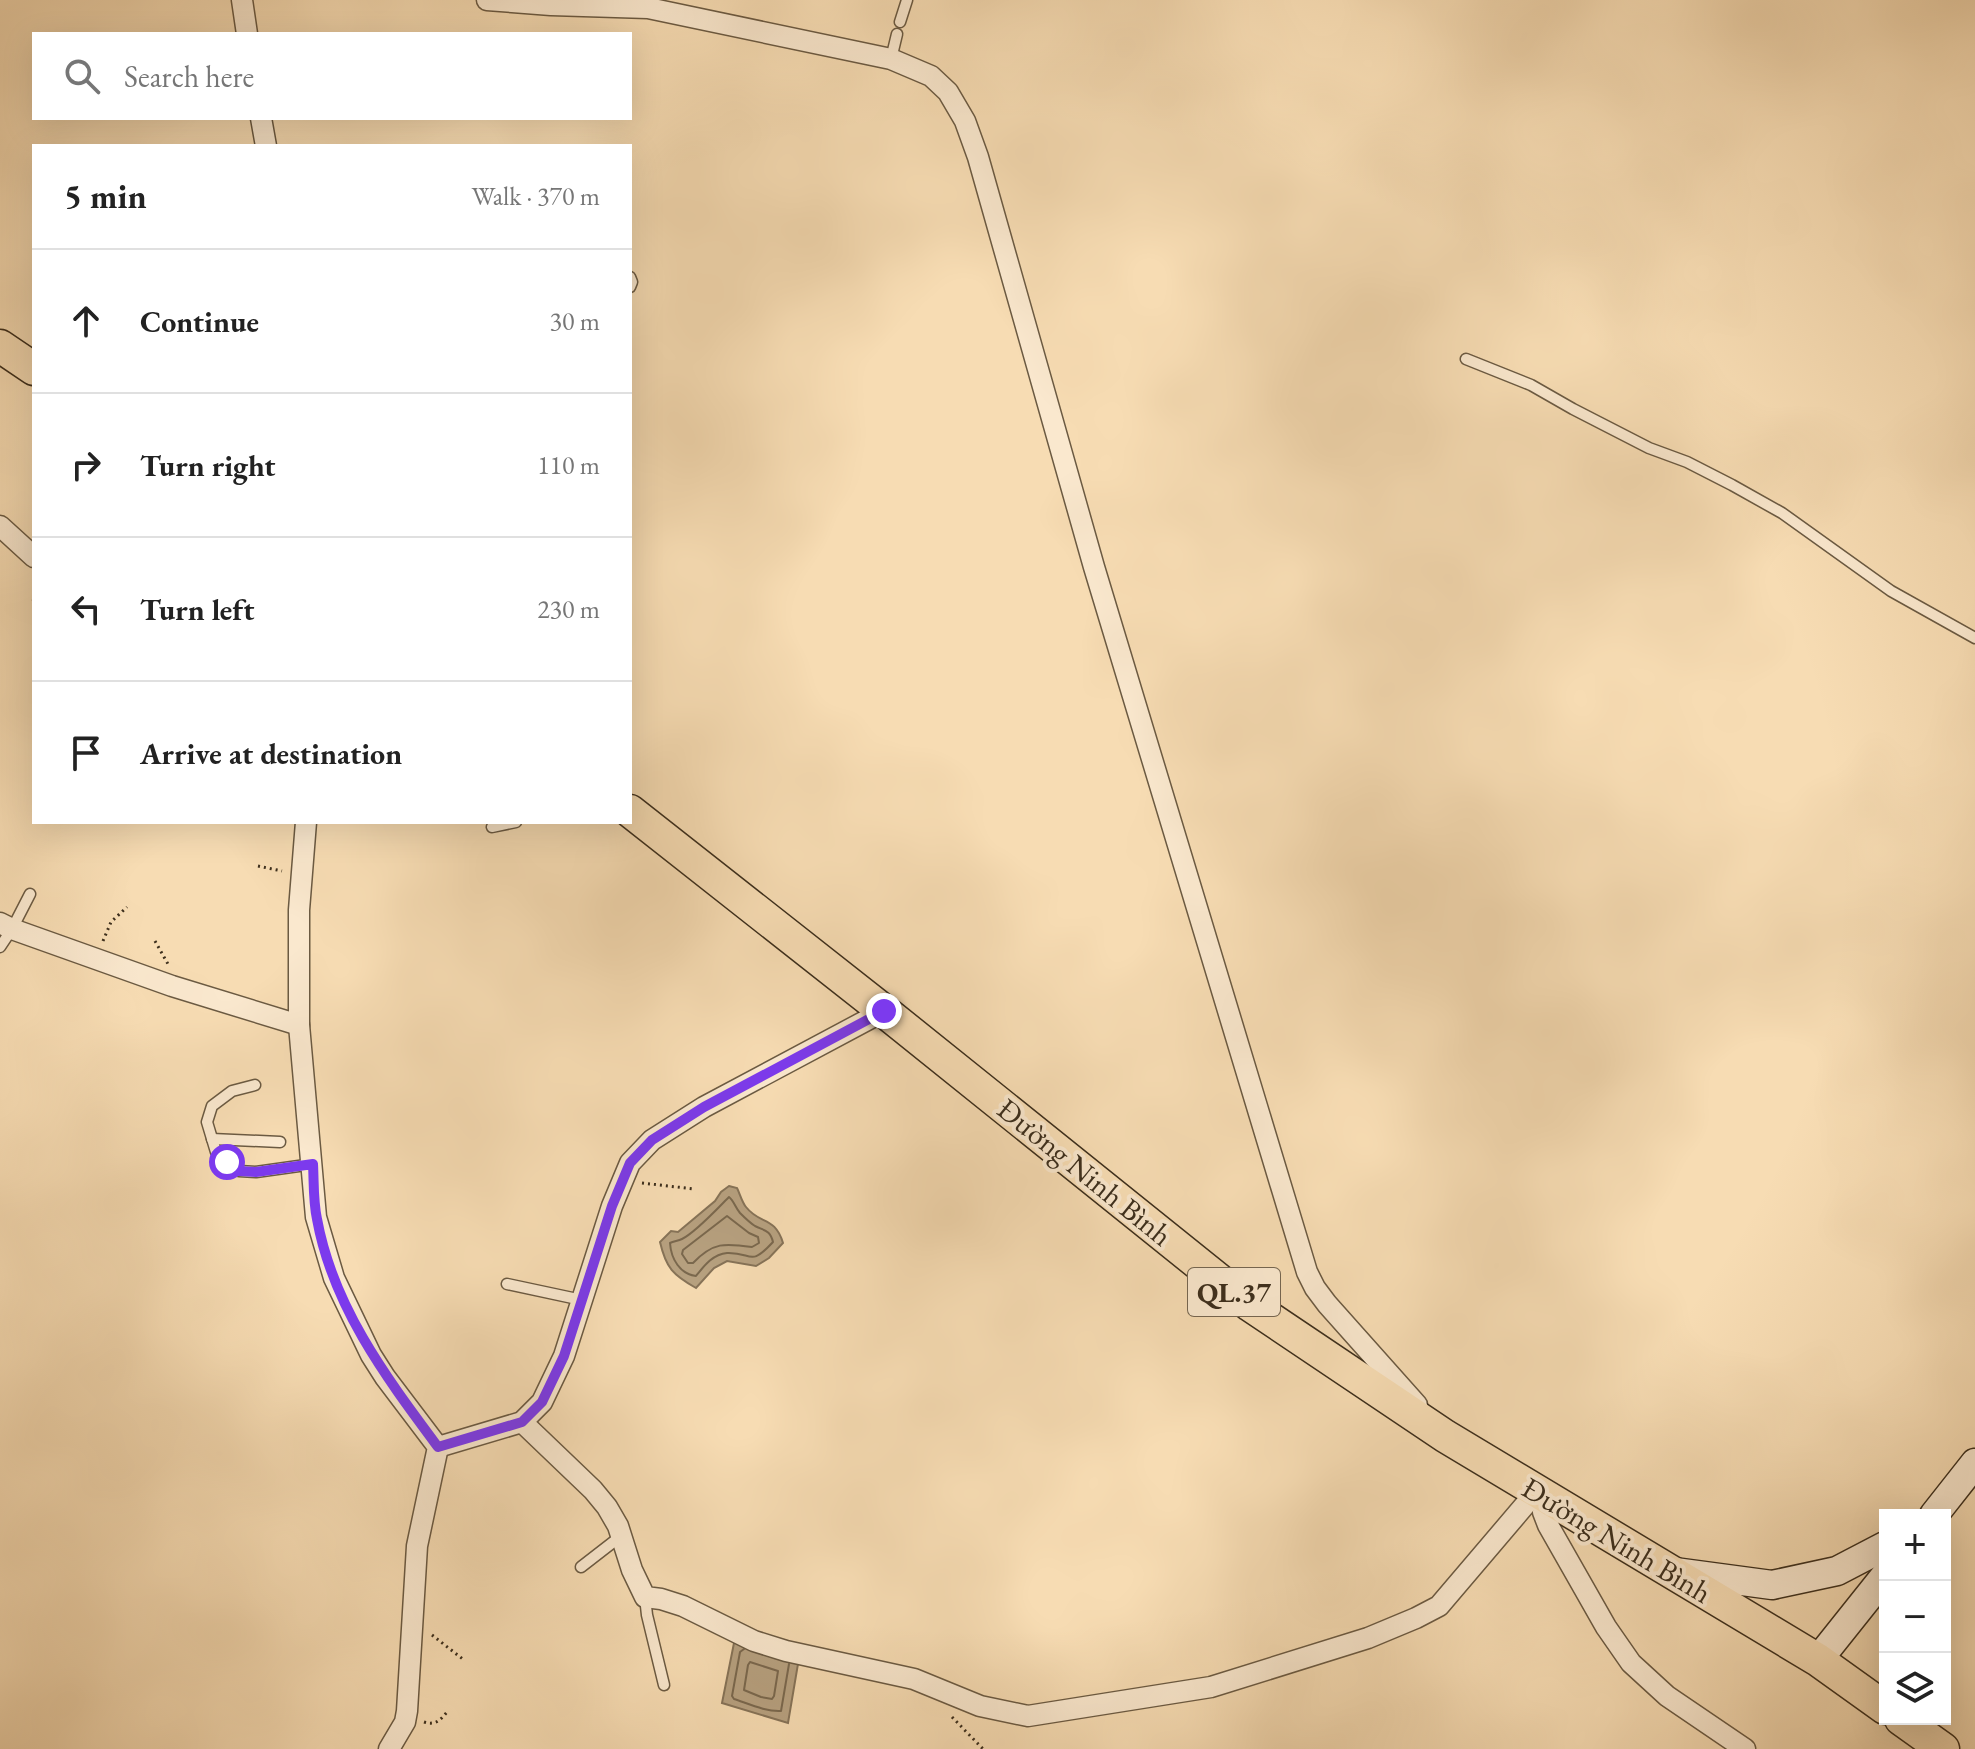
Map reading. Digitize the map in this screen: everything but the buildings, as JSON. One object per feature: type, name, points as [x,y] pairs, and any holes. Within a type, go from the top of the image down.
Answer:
[{"type":"highway","points":[[0,346],[32,368]]},
{"type":"highway","name":"Đường Ninh Bình","points":[[632,813],[1250,1305],[1445,1436],[1818,1660],[1879,1704]]},
{"type":"highway","points":[[1909,1725],[1943,1749]]},
{"type":"main road","points":[[1939,1509],[1975,1463]]},
{"type":"main road","points":[[1669,1571],[1772,1585],[1837,1571],[1879,1549]]},
{"type":"main road","points":[[1818,1660],[1881,1581]]},
{"type":"main road","points":[[1936,1725],[1950,1749]]},
{"type":"street","points":[[242,0],[247,32]]},
{"type":"street","points":[[487,0],[551,5],[649,4],[891,59],[931,76],[948,92],[965,121],[978,157],[1098,582],[1307,1272],[1327,1304],[1445,1436]]},
{"type":"street","points":[[261,120],[266,144]]},
{"type":"street","points":[[0,526],[32,555]]},
{"type":"street","points":[[306,824],[299,910],[299,1025],[316,1217],[343,1300],[371,1355],[438,1447],[417,1546],[406,1715],[389,1749]]},
{"type":"street","points":[[6,926],[172,986],[299,1025]]},
{"type":"street","points":[[438,1447],[522,1422],[542,1402],[564,1356],[612,1206],[630,1163],[652,1140],[704,1107],[884,1011]]},
{"type":"street","points":[[522,1422],[607,1507],[645,1597],[683,1606],[775,1648],[914,1679],[980,1706],[1028,1716],[1211,1687],[1368,1638],[1416,1618],[1439,1606],[1541,1495]]},
{"type":"street","points":[[1541,1495],[1548,1525],[1606,1627],[1631,1663],[1667,1696],[1745,1749]]},
{"type":"lane","points":[[900,22],[907,0]]},
{"type":"lane","points":[[891,59],[897,34]]},
{"type":"lane","points":[[1466,359],[1531,385],[1649,448],[1687,462],[1732,485],[1782,513],[1891,591],[1975,638]]},
{"type":"lane","points":[[492,827],[506,824]]},
{"type":"lane","points":[[0,947],[6,926],[30,894]]},
{"type":"lane","points":[[255,1085],[232,1091],[212,1106],[207,1118],[216,1152],[239,1171],[256,1172],[313,1164]]},
{"type":"lane","points":[[212,1139],[280,1142]]},
{"type":"lane","points":[[507,1284],[582,1300]]},
{"type":"lane","points":[[581,1567],[621,1536]]},
{"type":"lane","points":[[645,1597],[664,1685]]},
{"type":"path","points":[[258,866],[302,874]]},
{"type":"path","points":[[96,960],[111,922],[127,907]]},
{"type":"path","points":[[623,1181],[694,1189]]},
{"type":"path","points":[[412,1628],[435,1636],[464,1660]]},
{"type":"path","points":[[406,1715],[430,1724],[438,1722],[448,1711]]},
{"type":"water","points":[[729,1186],[737,1188],[751,1213],[776,1229],[783,1243],[756,1266],[727,1261],[714,1268],[696,1288],[672,1270],[660,1242],[671,1231],[678,1232]]},
{"type":"water","points":[[735,1638],[799,1658],[788,1723],[722,1703]]},
{"type":"route","points":[[227,1162],[239,1171],[256,1172],[313,1164],[316,1217],[343,1300],[385,1377],[438,1447],[522,1422],[542,1402],[564,1356],[612,1206],[630,1163],[652,1140],[704,1107],[884,1011]]}]
